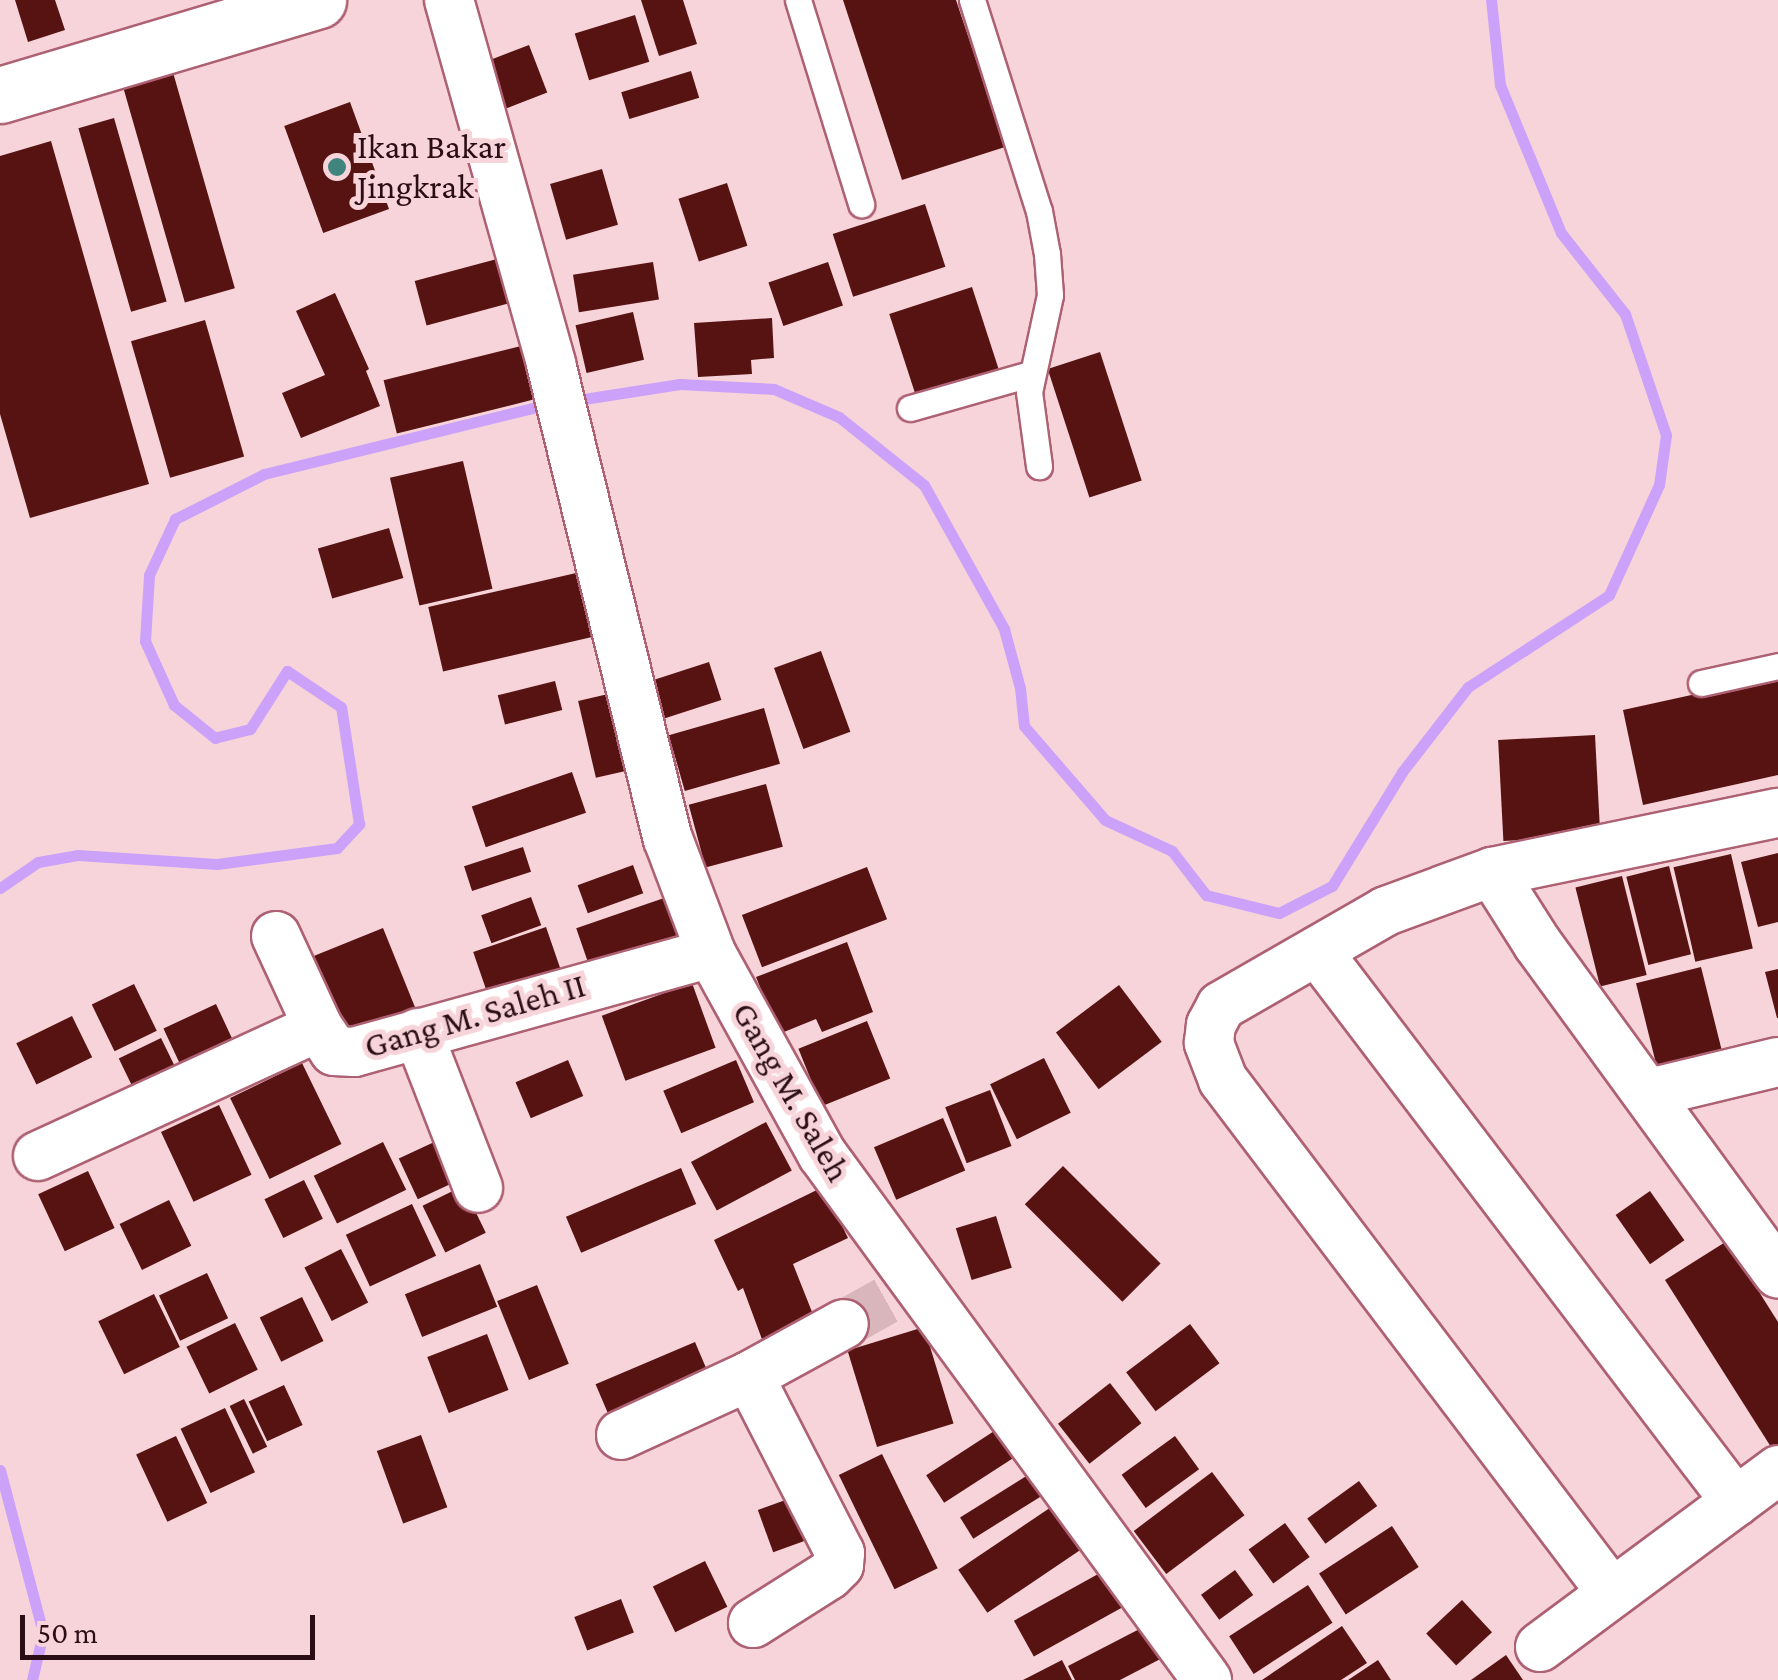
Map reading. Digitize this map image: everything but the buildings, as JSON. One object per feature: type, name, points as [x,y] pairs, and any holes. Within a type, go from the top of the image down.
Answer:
[{"type":"street","points":[[0,95],[318,0]]},
{"type":"street","name":"Gang M. Saleh","points":[[449,0],[552,364],[668,839],[711,954],[903,1292],[1207,1680]]},
{"type":"street","points":[[1612,1594],[1218,1071],[1209,1043],[1221,1006],[1386,911],[1492,872],[1778,812]]},
{"type":"street","points":[[1492,872],[1536,943],[1772,1254]]},
{"type":"street","points":[[276,936],[318,1026]]},
{"type":"street","points":[[1317,950],[1736,1502]]},
{"type":"street","name":"Gang M. Saleh II","points":[[38,1156],[286,1037],[318,1026],[334,1051],[354,1052],[711,954]]},
{"type":"street","points":[[418,1032],[478,1188]]},
{"type":"street","points":[[1649,1092],[1778,1062]]},
{"type":"street","points":[[621,1435],[748,1376],[844,1324]]},
{"type":"street","points":[[748,1376],[840,1553],[839,1565],[829,1576],[753,1623]]},
{"type":"street","points":[[1540,1648],[1778,1470]]},
{"type":"lane","points":[[798,0],[861,204]]},
{"type":"lane","points":[[972,0],[1038,211],[1047,254],[1050,295],[1044,334],[1030,374],[1030,416],[1039,466]]},
{"type":"lane","points":[[910,408],[1030,374]]},
{"type":"lane","points":[[1701,683],[1778,666]]},
{"type":"waterway","points":[[571,401],[680,384],[774,389],[839,417],[924,485],[1004,629],[1020,688],[1024,726],[1105,820],[1172,851],[1206,895],[1279,913],[1332,886],[1402,772],[1468,687],[1609,595],[1659,485],[1666,435],[1625,314],[1561,233],[1500,85],[1491,0]]},
{"type":"waterway","points":[[0,888],[38,862],[78,855],[217,864],[337,848],[359,824],[341,707],[287,671],[250,729],[215,738],[174,705],[145,641],[149,575],[175,519],[264,474],[548,404]]},
{"type":"waterway","points":[[0,1470],[43,1633],[32,1680]]},
{"type":"tunnel","points":[[844,1324],[887,1300]]},
{"type":"place","name":"Ikan Bakar Jingkrak","points":[[337,167]]}]
